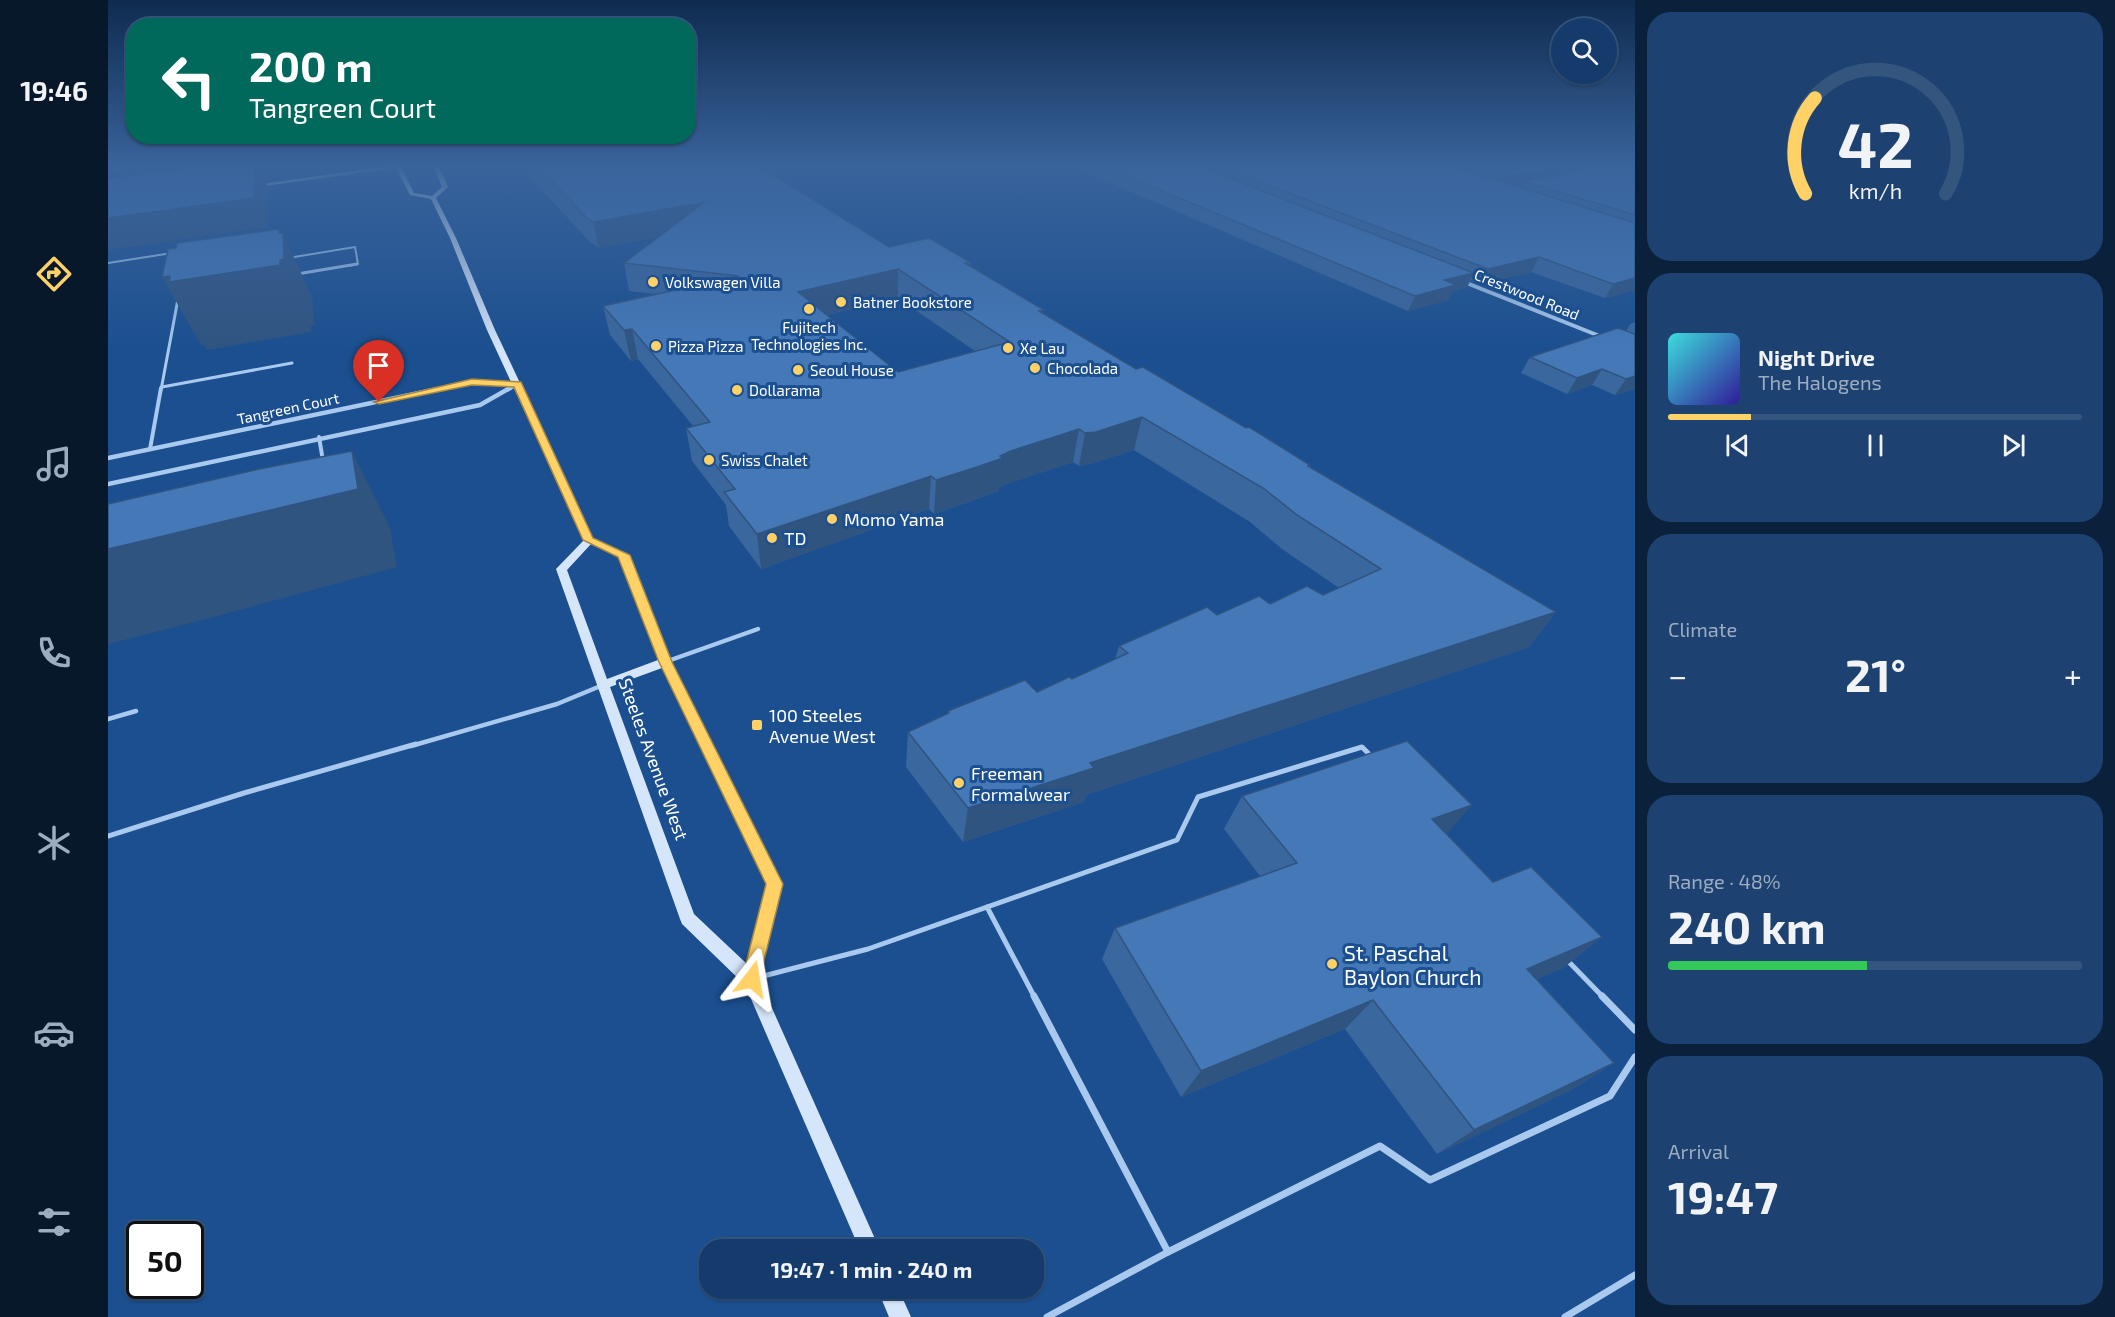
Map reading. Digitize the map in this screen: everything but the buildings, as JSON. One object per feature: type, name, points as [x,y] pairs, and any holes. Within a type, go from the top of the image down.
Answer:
[{"type":"main road","points":[[448,228],[490,330],[589,540],[624,555],[665,662],[775,884],[752,979]]},
{"type":"main road","name":"Steeles Avenue West","points":[[589,540],[561,569],[688,919],[752,979],[865,1239]]},
{"type":"main road","points":[[603,685],[665,662]]},
{"type":"main road","points":[[892,1299],[900,1317]]},
{"type":"street","name":"Crestwood Road","points":[[1457,279],[1613,341]]},
{"type":"street","name":"Tangreen Court","points":[[108,458],[472,382],[517,384]]},
{"type":"street","name":"Tangreen Court","points":[[108,484],[320,437],[480,405],[517,384]]},
{"type":"lane","points":[[286,258],[355,246],[358,264],[291,275]]},
{"type":"lane","points":[[108,263],[173,253]]},
{"type":"lane","points":[[150,449],[179,294]]},
{"type":"lane","points":[[162,387],[292,363]]},
{"type":"lane","points":[[320,437],[323,466]]},
{"type":"lane","points":[[665,662],[758,629]]},
{"type":"lane","points":[[108,836],[244,793],[557,704],[603,685]]},
{"type":"lane","points":[[108,719],[136,711]]},
{"type":"lane","points":[[752,979],[868,949],[1177,840],[1198,797],[1362,747],[1378,764]]},
{"type":"lane","points":[[987,907],[1168,1252]]},
{"type":"lane","points":[[1558,950],[1635,1030]]},
{"type":"lane","points":[[1047,1317],[1168,1252],[1380,1146],[1430,1180],[1610,1095],[1635,1057]]},
{"type":"lane","points":[[1565,1317],[1635,1275]]},
{"type":"place","name":"Volkswagen Villa","points":[[653,282]]},
{"type":"place","name":"Batner Bookstore","points":[[841,302]]},
{"type":"place","name":"Fujitech Technologies Inc.","points":[[809,309]]},
{"type":"place","name":"Pizza Pizza","points":[[656,346]]},
{"type":"place","name":"Xe Lau","points":[[1008,348]]},
{"type":"place","name":"Chocolada","points":[[1035,368]]},
{"type":"place","name":"Seoul House","points":[[798,370]]},
{"type":"place","name":"Dollarama","points":[[737,390]]},
{"type":"place","name":"Swiss Chalet","points":[[709,460]]},
{"type":"place","name":"Momo Yama","points":[[832,519]]},
{"type":"place","name":"TD","points":[[772,538]]},
{"type":"place","name":"100 Steeles Avenue West","points":[[757,725]]},
{"type":"place","name":"Freeman Formalwear","points":[[959,783]]},
{"type":"place","name":"St. Paschal Baylon Church","points":[[1332,964]]},
{"type":"route","points":[[379,402],[472,382],[517,384],[589,540],[624,555],[665,662],[775,884],[752,979]]}]
